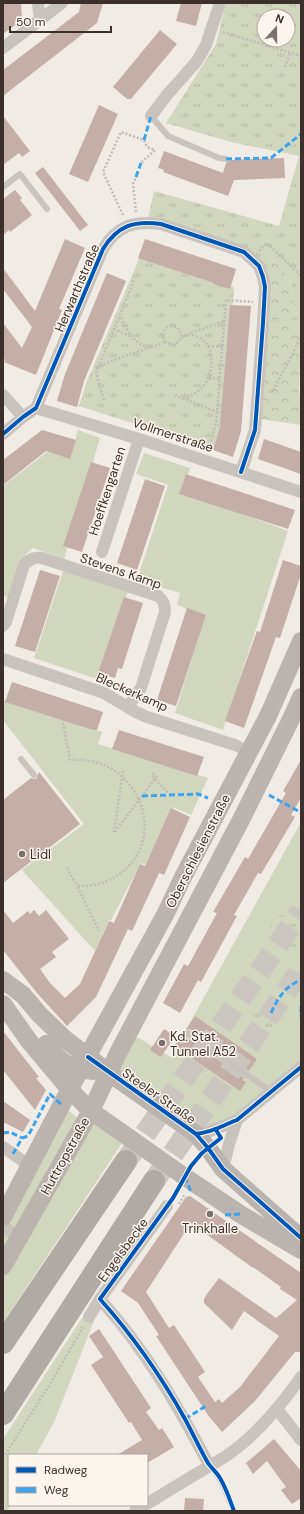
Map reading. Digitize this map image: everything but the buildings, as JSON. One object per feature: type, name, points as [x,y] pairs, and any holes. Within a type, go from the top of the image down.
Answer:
[{"type":"highway","points":[[3,1343],[126,1161]]},
{"type":"highway","points":[[3,1414],[154,1181]]},
{"type":"main road","name":"Oberschlesienstraße","points":[[84,1064],[166,913],[182,877],[268,716],[301,641]]},
{"type":"main road","name":"Oberschlesienstraße","points":[[109,1073],[118,1053],[242,818],[294,715],[301,697]]},
{"type":"main road","name":"Steeler Straße","points":[[3,980],[24,995],[57,1031],[84,1064]]},
{"type":"main road","name":"Steeler Straße","points":[[3,988],[55,1056],[65,1064],[84,1064],[109,1073],[196,1134],[223,1169],[301,1238]]},
{"type":"main road","points":[[3,1004],[29,1041],[70,1090],[90,1111],[240,1214],[301,1250]]},
{"type":"main road","name":"Huttropstraße","points":[[3,1217],[84,1064]]},
{"type":"main road","name":"Huttropstraße","points":[[3,1266],[90,1111],[109,1073]]},
{"type":"street","points":[[38,3],[40,20]]},
{"type":"street","points":[[3,48],[62,3]]},
{"type":"street","points":[[151,116],[196,60],[206,45],[220,3]]},
{"type":"street","name":"Herwarthstraße","points":[[36,408],[109,238],[117,231],[136,223],[148,222],[161,224],[244,252],[259,266],[263,277],[264,302],[255,430],[241,472]]},
{"type":"street","points":[[3,395],[23,417]]},
{"type":"street","points":[[3,434],[36,408]]},
{"type":"street","name":"Vollmerstraße","points":[[36,408],[139,439],[301,492]]},
{"type":"street","name":"Hoeffkengarten","points":[[102,552],[139,439]]},
{"type":"street","name":"Stevens Kamp","points":[[3,626],[6,622],[24,565],[28,560],[34,557],[42,558],[158,596],[163,600],[165,612],[141,688],[128,707]]},
{"type":"street","name":"Bleckerkamp","points":[[3,659],[104,693],[147,717],[235,745],[249,752]]},
{"type":"street","points":[[196,1134],[208,1133],[237,1120],[300,1070]]},
{"type":"street","points":[[223,1169],[237,1120]]},
{"type":"street","points":[[3,1147],[30,1166]]},
{"type":"street","name":"Engelsbecke","points":[[89,1317],[100,1299],[170,1205]]},
{"type":"street","points":[[3,1226],[19,1238]]},
{"type":"street","name":"Engelsbecke","points":[[100,1299],[139,1346],[185,1419],[209,1465]]},
{"type":"street","points":[[148,1503],[223,1457],[249,1437],[277,1409],[301,1377]]},
{"type":"street","points":[[277,1409],[301,1440]]},
{"type":"lane","points":[[151,116],[168,136],[219,158],[226,159]]},
{"type":"lane","points":[[3,188],[20,174],[47,209]]},
{"type":"lane","points":[[21,759],[34,775]]},
{"type":"lane","points":[[187,1033],[272,1092]]},
{"type":"lane","points":[[209,1465],[222,1481],[234,1511]]},
{"type":"path","points":[[212,29],[301,56]]},
{"type":"path","points":[[285,67],[290,53]]},
{"type":"path","points":[[122,214],[103,172],[121,132],[144,140],[147,147],[155,150],[141,163]]},
{"type":"path","points":[[136,177],[134,184],[136,209]]},
{"type":"path","points":[[260,249],[267,243],[301,276]]},
{"type":"path","points":[[104,400],[96,373],[96,367],[133,283],[132,278]]},
{"type":"path","points":[[210,445],[215,430],[217,412],[226,300],[264,302]]},
{"type":"path","points":[[120,314],[130,336]]},
{"type":"path","points":[[96,367],[166,342],[171,344],[176,343],[181,337],[224,321]]},
{"type":"path","points":[[166,342],[163,337],[163,331],[170,326],[178,328],[181,337]]},
{"type":"path","points":[[114,329],[130,336],[142,344],[151,347]]},
{"type":"path","points":[[190,334],[199,338],[208,346],[222,347]]},
{"type":"path","points":[[258,394],[273,391],[301,337]]},
{"type":"path","points":[[185,399],[202,388],[209,378],[211,365],[208,346]]},
{"type":"path","points":[[209,378],[219,379]]},
{"type":"path","points":[[175,395],[217,412],[221,412]]},
{"type":"path","points":[[63,723],[70,760],[100,763],[113,769],[131,785],[140,799],[144,813],[145,826],[143,840],[132,862],[124,870],[106,881],[93,885],[77,886]]},
{"type":"path","points":[[123,772],[114,833],[156,778]]},
{"type":"path","points":[[154,772],[152,776],[156,778],[170,795]]},
{"type":"path","points":[[67,868],[99,931]]},
{"type":"path","points":[[170,1205],[177,1205],[187,1190]]},
{"type":"path","points":[[3,1458],[54,1378],[89,1317]]},
{"type":"green space","points":[[226,3],[301,3],[301,337],[292,288],[288,276],[273,260],[261,271],[254,259],[148,219],[154,191],[279,226],[299,156],[231,142],[166,123],[216,44]]},
{"type":"green space","points":[[140,257],[234,287],[225,428],[216,450],[79,406],[87,381]]},
{"type":"green space","points":[[273,260],[288,276],[292,288],[301,337],[299,393],[301,395],[301,425],[255,418],[261,271]]},
{"type":"green space","points":[[78,430],[100,438],[64,559],[33,548],[26,554],[9,598],[3,596],[3,486],[51,449],[71,456]]},
{"type":"green space","points":[[144,453],[190,468],[183,492],[288,531],[223,730],[175,713],[205,616],[177,605],[180,593],[137,580],[168,485],[136,474]]},
{"type":"green space","points":[[63,571],[128,592],[97,679],[34,658]]},
{"type":"green space","points":[[3,700],[102,732],[98,744],[208,778],[191,815],[172,807],[145,865],[141,863],[111,920],[109,920],[95,951],[22,870],[84,824],[3,720]]},
{"type":"green space","points":[[301,822],[301,1065],[209,1134],[111,1073],[130,1033],[171,1057]]},
{"type":"green space","points":[[281,915],[289,917],[296,922],[301,922],[301,952],[293,947],[274,945],[271,936],[271,928],[273,921]]},
{"type":"green space","points":[[255,1006],[279,1016],[271,1033],[248,1023]]},
{"type":"green space","points":[[63,1106],[84,1123],[91,1112],[126,1137],[3,1323],[3,1218]]},
{"type":"green space","points":[[82,1318],[94,1321],[54,1422],[37,1454],[8,1454],[8,1506],[10,1506],[7,1511],[3,1511],[3,1439]]},
{"type":"tunnel","points":[[126,1161],[301,911]]},
{"type":"tunnel","points":[[154,1181],[301,970]]},
{"type":"marked path","points":[[144,140],[151,116]]},
{"type":"marked path","points":[[226,159],[271,158],[301,134]]},
{"type":"marked path","points":[[136,177],[141,163]]},
{"type":"marked path","points":[[142,796],[198,794],[208,798]]},
{"type":"marked path","points":[[269,795],[300,812]]},
{"type":"marked path","points":[[271,1013],[276,1002],[286,989],[301,980]]},
{"type":"marked path","points":[[301,1006],[301,1017]]},
{"type":"marked path","points":[[13,1154],[22,1138],[28,1136],[50,1094],[63,1106]]},
{"type":"marked path","points":[[3,1133],[10,1132],[22,1138]]},
{"type":"marked path","points":[[185,1177],[191,1192]]},
{"type":"marked path","points":[[225,1215],[240,1214]]},
{"type":"marked path","points":[[185,1419],[206,1406]]},
{"type":"cycle path","points":[[3,434],[36,408],[103,249],[108,241],[127,226],[143,223],[161,224],[244,252],[259,266],[263,277],[265,287],[255,430],[241,472]]},
{"type":"cycle path","points":[[88,1057],[196,1134],[223,1169],[301,1238]]},
{"type":"cycle path","points":[[196,1134],[213,1130],[237,1120],[301,1067]]},
{"type":"cycle path","points":[[216,1130],[221,1138],[202,1153],[191,1166],[173,1198],[100,1299],[135,1342],[166,1387],[208,1463],[220,1478],[234,1511]]},
{"type":"place","name":"Lidl","points":[[22,854]]},
{"type":"place","name":"Kd. Stat. Tunnel A52","points":[[162,1043]]},
{"type":"place","name":"Trinkhalle","points":[[210,1214]]}]
